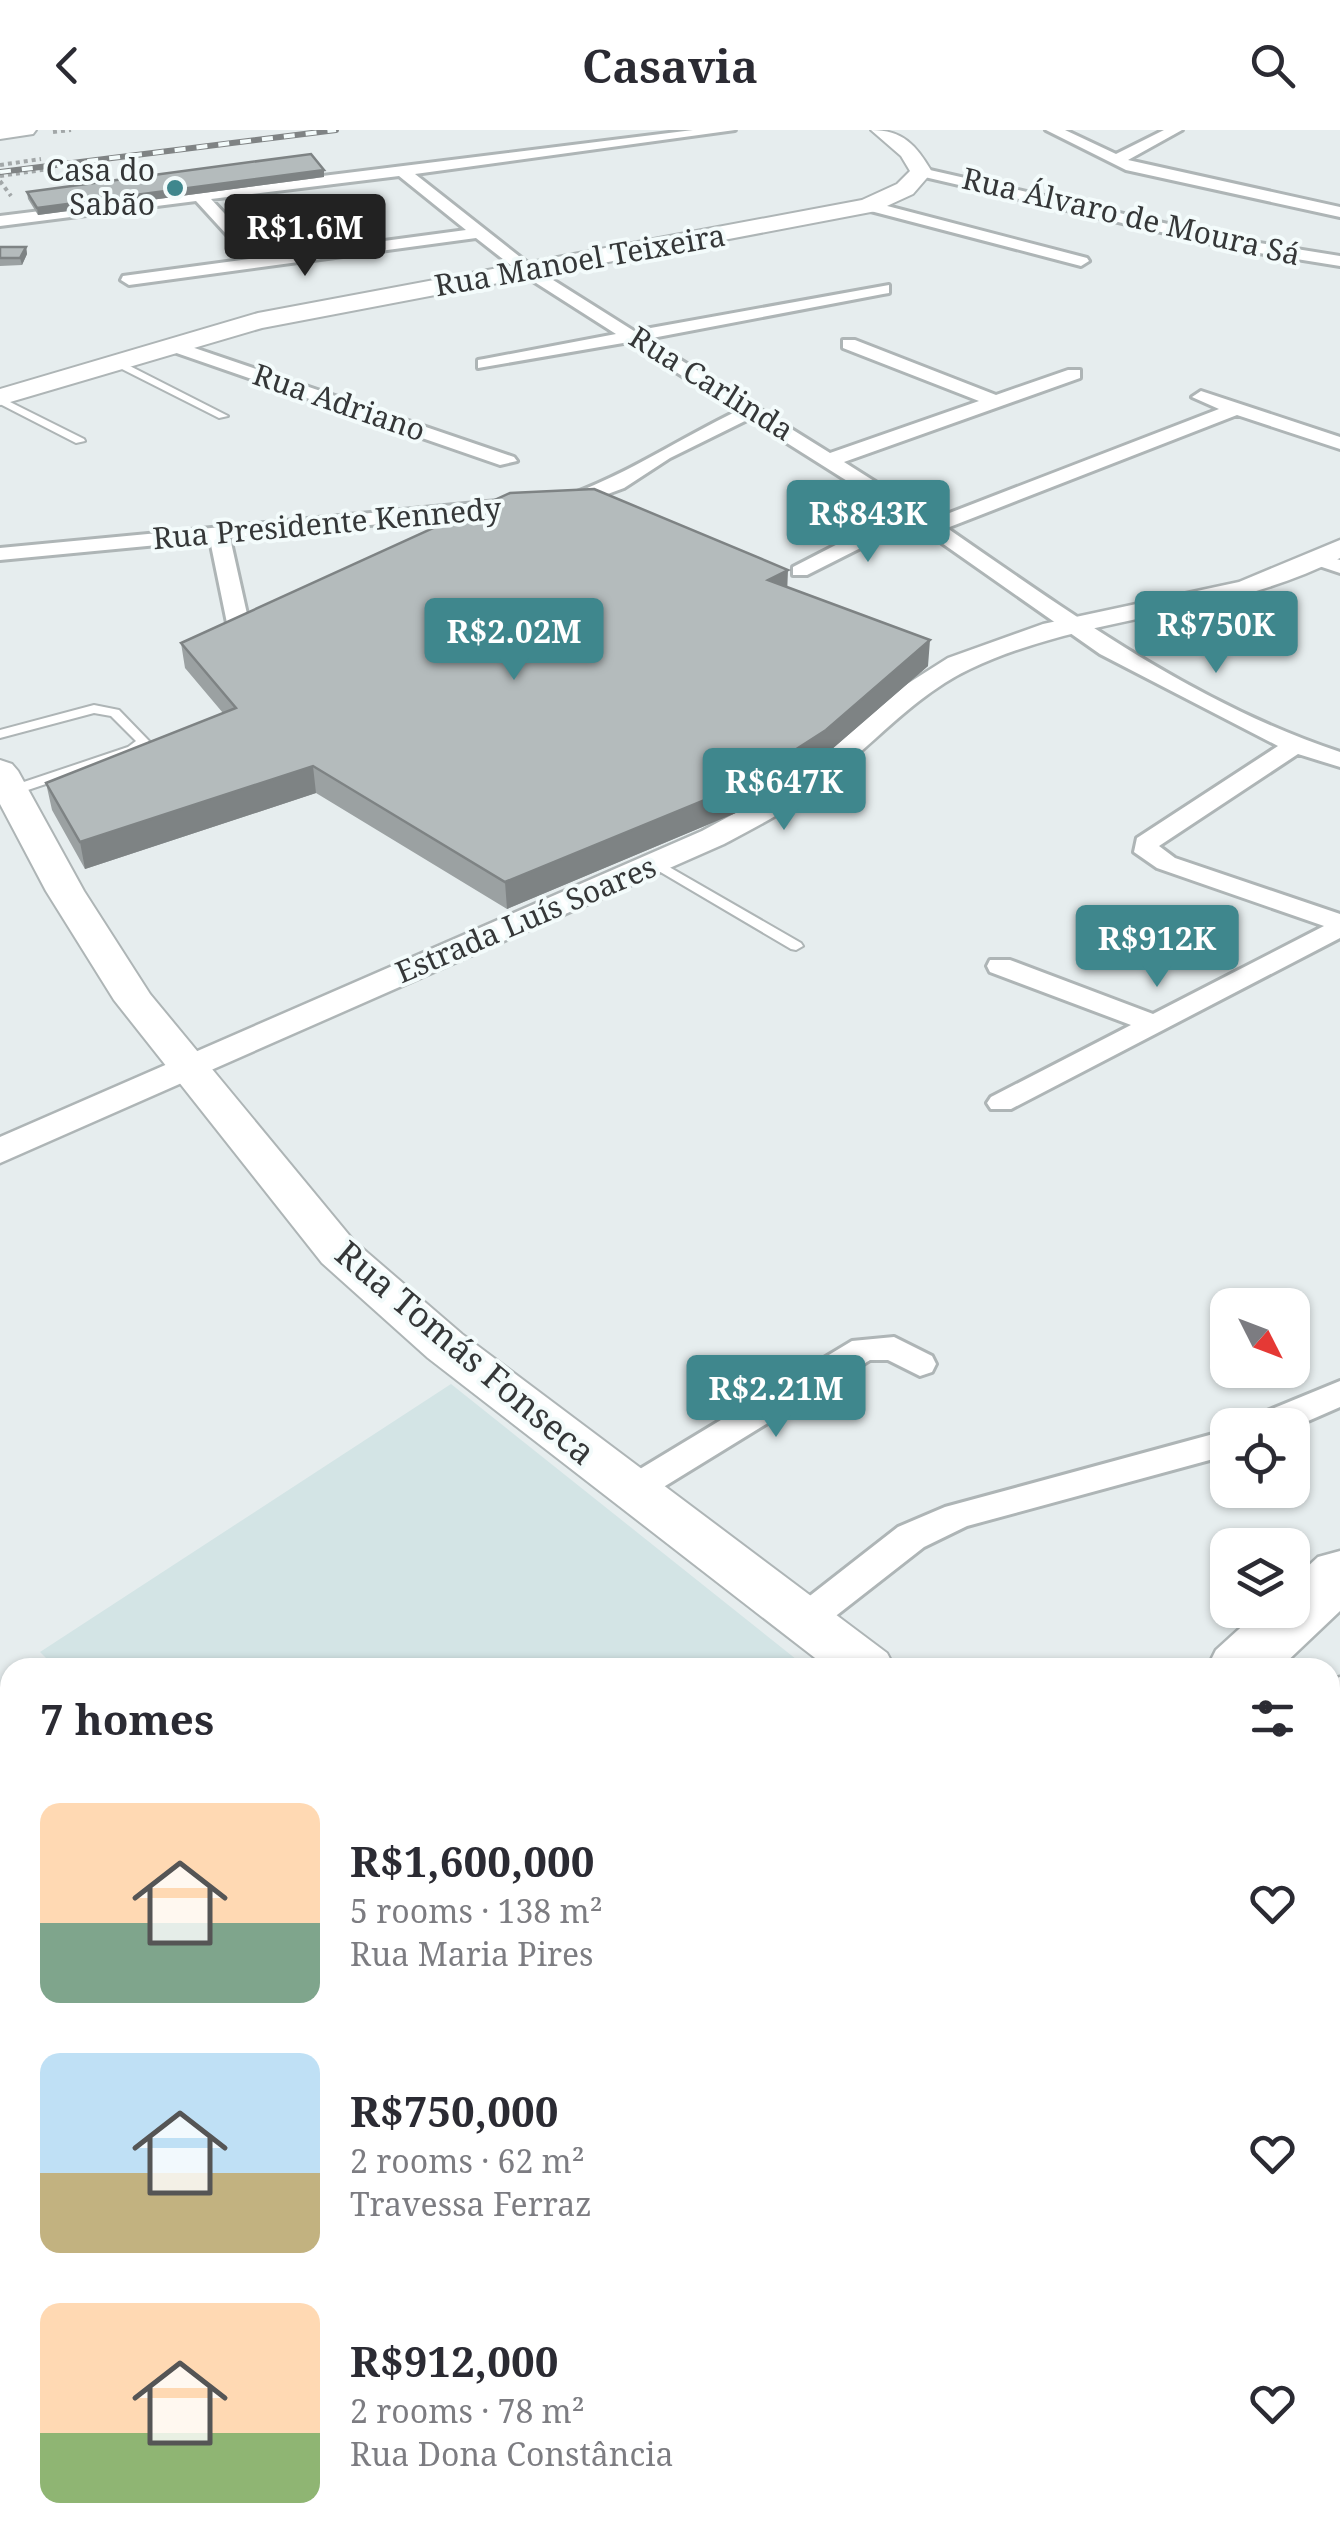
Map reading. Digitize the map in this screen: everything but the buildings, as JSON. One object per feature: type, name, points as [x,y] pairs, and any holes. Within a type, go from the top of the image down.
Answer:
[{"type":"highway","points":[[1310,1591],[1340,1572]]},
{"type":"highway","points":[[1249,1658],[1340,1572]]},
{"type":"highway","points":[[1211,1658],[1255,1628]]},
{"type":"main road","points":[[0,133],[26,130]]},
{"type":"main road","points":[[881,130],[909,152],[921,172]]},
{"type":"main road","name":"Rua Manoel Teixeira","points":[[0,398],[171,345],[326,306],[868,206],[905,189],[921,172]]},
{"type":"main road","name":"Rua Tomás Fonseca","points":[[6,781],[65,891],[134,1000],[338,1252],[446,1346],[855,1658]]},
{"type":"street","points":[[0,221],[728,130]]},
{"type":"street","points":[[1053,130],[1114,161],[1340,212]]},
{"type":"street","points":[[1114,161],[1175,130]]},
{"type":"street","name":"Rua Carlinda","points":[[402,171],[528,271],[913,514],[1074,627],[1295,745],[1340,760]]},
{"type":"street","name":"Rua Álvaro de Moura Sá","points":[[921,172],[1019,190],[1226,243],[1340,262]]},
{"type":"street","points":[[1313,208],[1340,190]]},
{"type":"street","points":[[200,196],[260,262]]},
{"type":"street","points":[[868,206],[1081,261]]},
{"type":"street","points":[[129,280],[476,233]]},
{"type":"street","points":[[484,364],[882,289]]},
{"type":"street","points":[[848,344],[994,402]]},
{"type":"street","name":"Rua Adriano","points":[[171,345],[507,461]]},
{"type":"street","points":[[830,460],[1074,374]]},
{"type":"street","points":[[1201,398],[1340,444]]},
{"type":"street","name":"Rua Presidente Kennedy","points":[[0,554],[574,500],[617,484],[680,444],[753,410]]},
{"type":"street","points":[[932,527],[1234,410]]},
{"type":"street","points":[[800,571],[913,514]]},
{"type":"street","points":[[219,534],[238,623]]},
{"type":"street","name":"Estrada Luís Soares","points":[[0,1151],[187,1064],[657,864],[764,811],[818,776],[920,686],[960,662],[1074,627],[1268,584],[1333,559]]},
{"type":"street","points":[[1295,745],[1146,843],[1147,852],[1166,863],[1340,925]]},
{"type":"street","points":[[1000,1103],[1340,925]]},
{"type":"street","points":[[1000,966],[1155,1024]]},
{"type":"street","points":[[632,1490],[864,1349],[894,1348],[920,1364]]},
{"type":"street","points":[[1305,1408],[1340,1392]]},
{"type":"street","points":[[806,1619],[910,1537],[957,1516],[1210,1447]]},
{"type":"lane","points":[[115,362],[223,416]]},
{"type":"lane","points":[[0,398],[80,441]]},
{"type":"lane","points":[[0,734],[105,710],[115,713],[142,741],[133,750],[6,781]]},
{"type":"lane","points":[[657,864],[796,946]]},
{"type":"path","points":[[0,164],[42,159]]},
{"type":"path","points":[[0,176],[50,169]]},
{"type":"shaded area","points":[[451,1384],[795,1658],[46,1658],[40,1652]]},
{"type":"railway","points":[[0,172],[336,130]]},
{"type":"place","name":"Casa do Sabão","points":[[175,188]]}]
